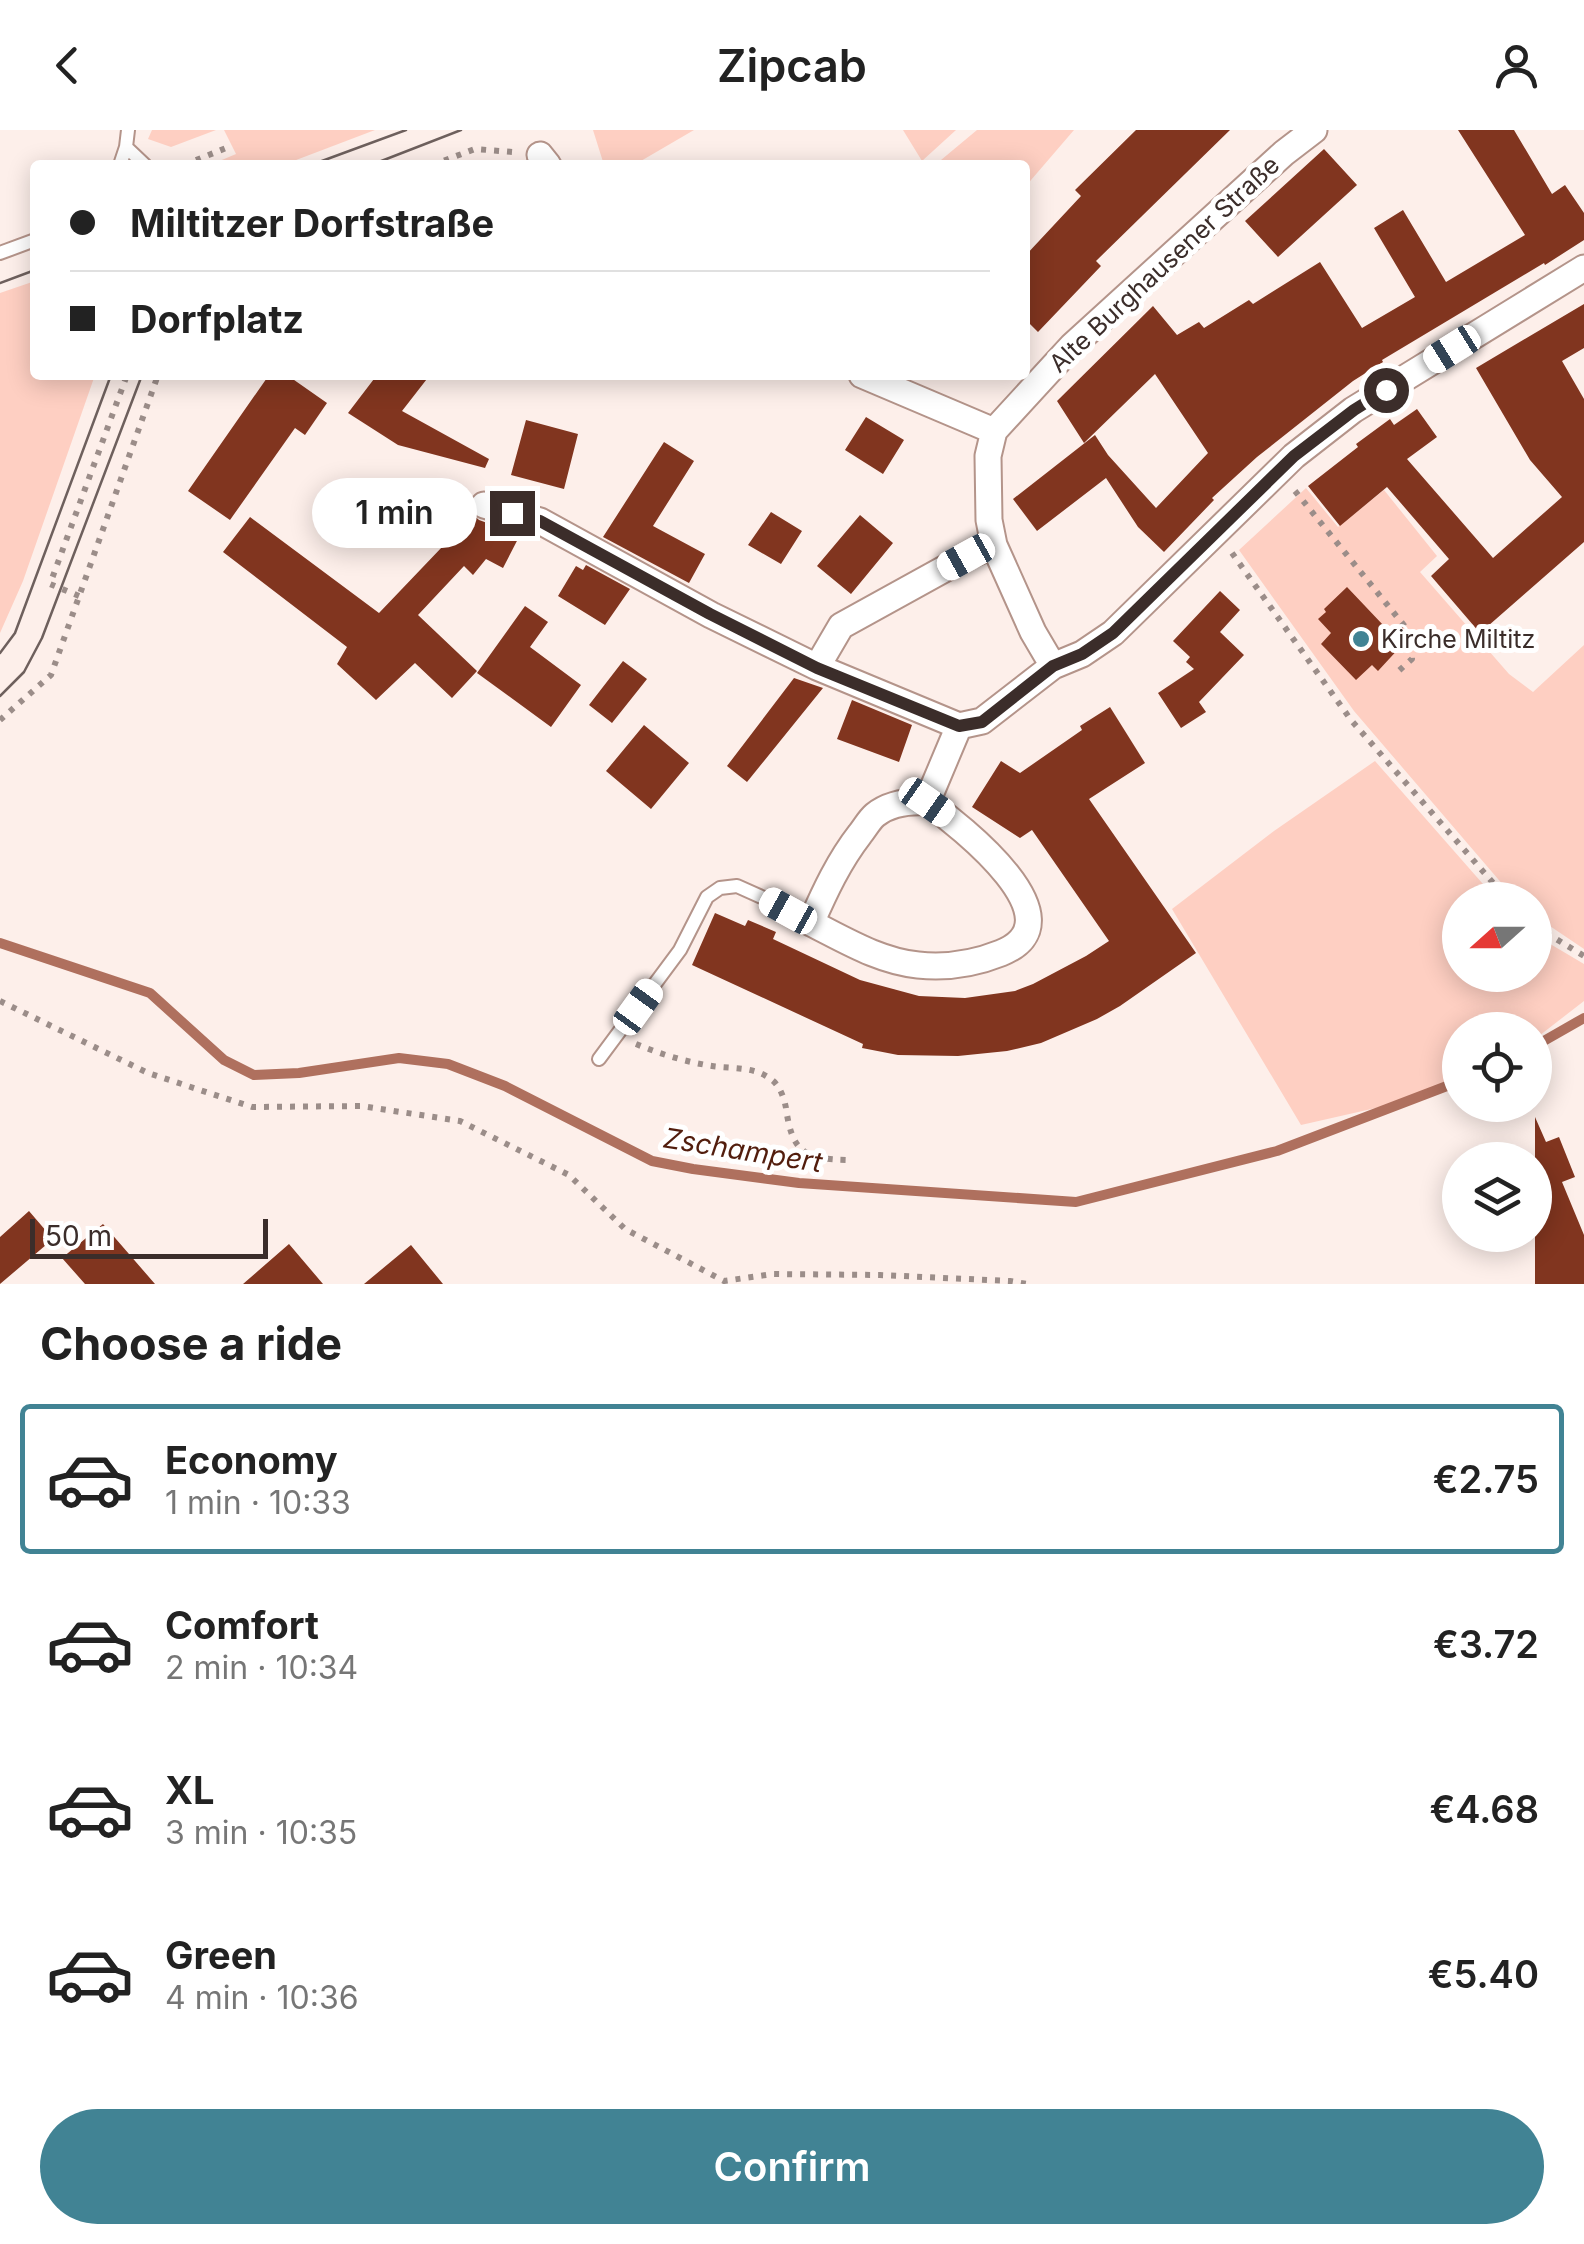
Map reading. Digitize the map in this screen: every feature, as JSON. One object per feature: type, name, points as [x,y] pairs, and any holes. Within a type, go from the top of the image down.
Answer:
[{"type":"street","name":"Alte Burghausener Straße","points":[[994,431],[1072,346],[1314,130]]},
{"type":"street","points":[[484,505],[540,521],[817,668],[959,726],[982,722],[1053,666],[1082,654],[1113,633],[1294,456],[1354,410],[1584,268]]},
{"type":"street","points":[[874,380],[994,431],[988,456],[988,520],[994,545],[1033,632],[1053,666]]},
{"type":"street","points":[[817,668],[841,626],[994,545]]},
{"type":"street","points":[[927,802],[959,726]]},
{"type":"street","points":[[906,802],[927,802],[986,850],[1017,887],[1030,916],[1028,933],[1014,948],[982,961],[918,965],[878,956],[811,923],[846,852],[874,816],[906,802]]},
{"type":"lane","points":[[122,160],[128,130]]},
{"type":"lane","points":[[126,147],[140,160]]},
{"type":"lane","points":[[0,253],[30,242]]},
{"type":"lane","points":[[599,1059],[680,950],[707,897],[720,888],[737,886],[811,923]]},
{"type":"path","points":[[196,160],[231,146]]},
{"type":"path","points":[[446,160],[475,150],[544,160]]},
{"type":"path","points":[[80,596],[50,584],[126,380]]},
{"type":"path","points":[[0,720],[51,675],[156,380]]},
{"type":"path","points":[[1279,471],[1412,634],[1412,659],[1394,675]]},
{"type":"path","points":[[1217,531],[1350,720],[1492,882]]},
{"type":"path","points":[[1552,936],[1584,956]]},
{"type":"path","points":[[0,1001],[148,1073],[252,1106],[361,1106],[460,1120],[569,1176],[626,1229],[724,1283],[773,1274],[1026,1284]]},
{"type":"path","points":[[617,1035],[661,1055],[711,1066],[750,1069],[773,1080],[784,1097],[792,1138],[804,1154],[847,1160]]},
{"type":"shaded area","points":[[152,130],[216,130],[171,147],[148,139]]},
{"type":"shaded area","points":[[224,130],[375,130],[296,160],[222,160],[236,154]]},
{"type":"shaded area","points":[[593,130],[694,130],[643,160],[602,160]]},
{"type":"shaded area","points":[[903,130],[956,130],[923,160]]},
{"type":"shaded area","points":[[977,130],[1074,130],[1030,181],[1030,160],[941,160]]},
{"type":"shaded area","points":[[30,283],[30,380],[93,380],[23,581],[0,633],[0,293]]},
{"type":"shaded area","points":[[1306,488],[1338,527],[1384,490],[1437,556],[1420,572],[1509,674],[1533,692],[1584,645],[1584,949],[1552,927],[1552,882],[1501,882],[1354,711],[1239,550]]},
{"type":"shaded area","points":[[1375,761],[1481,882],[1442,882],[1442,992],[1552,992],[1552,945],[1584,964],[1584,1001],[1552,1026],[1552,1012],[1442,1012],[1442,1088],[1411,1100],[1301,1125],[1172,909]]},
{"type":"building","points":[[1136,130],[1230,130],[1096,261],[1101,266],[1038,332],[1030,324],[1030,251],[1081,196],[1075,190]]},
{"type":"building","points":[[1458,130],[1514,130],[1552,194],[1565,185],[1584,213],[1584,240],[1353,381],[1257,457],[1212,498],[1164,552],[1138,527],[1106,478],[1037,531],[1013,499],[1095,435],[1156,508],[1208,453],[1155,374],[1084,443],[1057,401],[1153,306],[1177,335],[1199,322],[1204,328],[1249,300],[1253,304],[1320,262],[1362,328],[1415,297],[1374,228],[1403,210],[1446,282],[1525,235]]},
{"type":"building","points":[[1324,149],[1357,185],[1278,257],[1245,221]]},
{"type":"building","points":[[1584,304],[1584,348],[1562,361],[1584,399],[1584,542],[1480,633],[1431,576],[1449,559],[1387,487],[1340,526],[1308,486],[1390,419],[1394,425],[1417,409],[1437,437],[1407,459],[1493,558],[1562,497],[1530,460],[1476,368]]},
{"type":"building","points":[[266,380],[294,380],[327,403],[305,435],[295,428],[230,520],[188,491]]},
{"type":"building","points":[[373,380],[426,380],[402,411],[489,459],[485,468],[398,445],[348,413]]},
{"type":"building","points":[[866,417],[904,440],[883,474],[845,450]]},
{"type":"building","points":[[526,420],[578,434],[564,489],[511,475]]},
{"type":"building","points":[[664,442],[694,461],[653,526],[705,554],[689,583],[603,537]]},
{"type":"building","points":[[470,512],[479,520],[520,535],[503,568],[486,559],[473,575],[464,566],[418,615],[477,671],[452,698],[415,663],[376,700],[337,664],[347,647],[223,552],[250,517],[379,613]]},
{"type":"building","points":[[771,512],[802,531],[781,564],[748,545]]},
{"type":"building","points":[[860,515],[893,543],[851,594],[817,566]]},
{"type":"building","points":[[586,565],[630,589],[605,625],[558,596],[576,566],[583,570]]},
{"type":"building","name":"Kirche Miltitz","points":[[1347,587],[1402,645],[1378,671],[1372,665],[1356,680],[1321,644],[1331,633],[1318,619]]},
{"type":"building","points":[[1220,591],[1240,610],[1220,632],[1244,655],[1199,702],[1206,712],[1181,728],[1158,693],[1194,669],[1186,662],[1190,657],[1173,641]]},
{"type":"building","points":[[525,606],[548,622],[530,647],[581,685],[551,727],[477,673]]},
{"type":"building","points":[[623,661],[647,679],[612,723],[589,705]]},
{"type":"building","points":[[794,678],[823,688],[747,782],[727,766]]},
{"type":"building","points":[[852,700],[912,725],[899,762],[837,739]]},
{"type":"building","points":[[1110,707],[1145,763],[1089,799],[1196,953],[1120,1006],[1041,1043],[1007,1051],[958,1056],[898,1055],[862,1048],[863,1044],[692,965],[715,913],[745,926],[748,920],[776,932],[773,939],[860,980],[919,996],[965,998],[1015,991],[1086,956],[1109,941],[1032,830],[1020,838],[972,807],[1001,761],[1020,773]]},
{"type":"building","points":[[644,725],[689,763],[651,809],[606,771]]},
{"type":"building","points":[[1535,1122],[1537,1122],[1546,1142],[1535,1142]]},
{"type":"building","points":[[1559,1137],[1575,1177],[1562,1182],[1584,1235],[1584,1284],[1535,1284],[1535,1252],[1552,1252],[1552,1142],[1546,1142]]},
{"type":"building","points":[[29,1211],[53,1239],[0,1284],[0,1237]]},
{"type":"building","points":[[103,1224],[155,1284],[85,1284],[62,1258]]},
{"type":"building","points":[[289,1244],[323,1284],[243,1284]]},
{"type":"building","points":[[411,1245],[443,1284],[364,1284]]},
{"type":"waterway","name":"Zschampert","points":[[0,943],[150,993],[224,1060],[254,1075],[299,1073],[399,1058],[448,1064],[505,1086],[652,1161],[799,1183],[1076,1202],[1277,1151],[1442,1088]]},
{"type":"waterway","name":"Zschampert","points":[[1552,1036],[1584,1018]]},
{"type":"tram line","points":[[325,160],[406,130]]},
{"type":"tram line","points":[[384,160],[461,130]]},
{"type":"tram line","points":[[0,283],[30,272]]},
{"type":"tram line","points":[[0,653],[15,633],[109,380]]},
{"type":"tram line","points":[[0,696],[24,672],[42,638],[140,380]]},
{"type":"place","name":"Kirche Miltitz","points":[[1361,639]]},
{"type":"route","points":[[512,513],[540,521],[817,668],[959,726],[982,722],[1053,666],[1082,654],[1113,633],[1294,456],[1386,390]]}]
